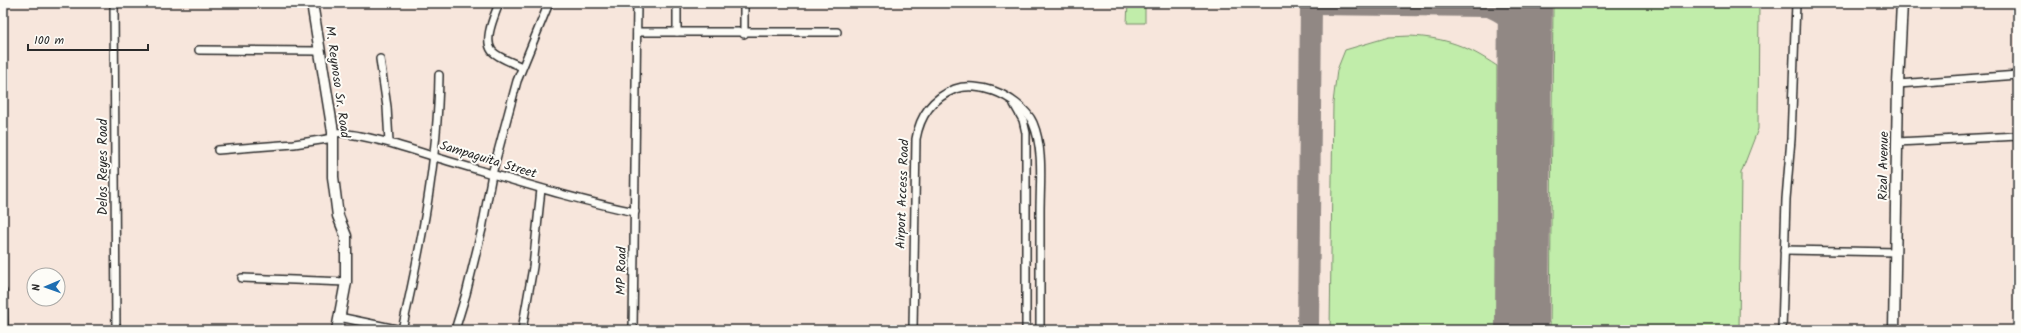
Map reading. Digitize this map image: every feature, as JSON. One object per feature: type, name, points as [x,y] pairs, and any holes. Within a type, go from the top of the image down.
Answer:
[{"type":"street","name":"Delos Reyes Road","points":[[114,3],[116,330]]},
{"type":"street","name":"M. Reynoso Sr. Road","points":[[312,3],[334,135],[333,177],[338,216],[346,236],[346,282],[337,330]]},
{"type":"street","points":[[499,3],[489,37],[490,46],[493,52],[522,67]]},
{"type":"street","points":[[455,330],[482,229],[492,174],[516,85],[549,3]]},
{"type":"street","name":"MP Road","points":[[633,330],[637,3]]},
{"type":"street","points":[[677,32],[678,3]]},
{"type":"street","points":[[744,3],[744,34]]},
{"type":"street","points":[[1782,330],[1784,250],[1792,139],[1796,3]]},
{"type":"street","name":"Rizal Avenue","points":[[1894,330],[1898,84],[1902,3]]},
{"type":"street","points":[[637,32],[744,34],[837,32]]},
{"type":"street","points":[[199,50],[320,51]]},
{"type":"street","points":[[380,59],[387,107],[389,142]]},
{"type":"street","points":[[339,317],[401,330],[413,280],[434,157],[439,115],[439,75]]},
{"type":"street","points":[[1898,84],[2018,75]]},
{"type":"street","name":"Airport Access Road","points":[[913,330],[916,138],[918,127],[930,105],[939,97],[959,88],[990,90],[1004,95],[1024,110],[1033,123],[1040,155],[1040,330]]},
{"type":"street","points":[[1013,102],[1022,120],[1026,133],[1026,330]]},
{"type":"street","name":"Sampaguita Street","points":[[218,150],[294,144],[334,135],[389,142],[541,189],[596,204],[635,212]]},
{"type":"street","points":[[1897,142],[2018,136]]},
{"type":"street","points":[[522,330],[532,267],[541,189]]},
{"type":"street","points":[[1784,250],[1896,252]]},
{"type":"street","points":[[242,278],[346,282]]},
{"type":"street","points":[[3,292],[4,330]]},
{"type":"green space","points":[[1128,3],[1145,3],[1145,23],[1127,23]]},
{"type":"green space","points":[[1553,3],[1759,3],[1758,129],[1741,173],[1739,330],[1550,330]]},
{"type":"green space","points":[[1410,36],[1435,39],[1456,44],[1476,53],[1497,66],[1496,330],[1330,330],[1333,103],[1337,70],[1345,50],[1389,37]]},
{"type":"taxiway","points":[[1308,330],[1311,3]]},
{"type":"taxiway","points":[[1311,4],[1489,6],[1505,14],[1515,24],[1521,36],[1525,53]]},
{"type":"runway","points":[[1522,330],[1525,3]]}]
